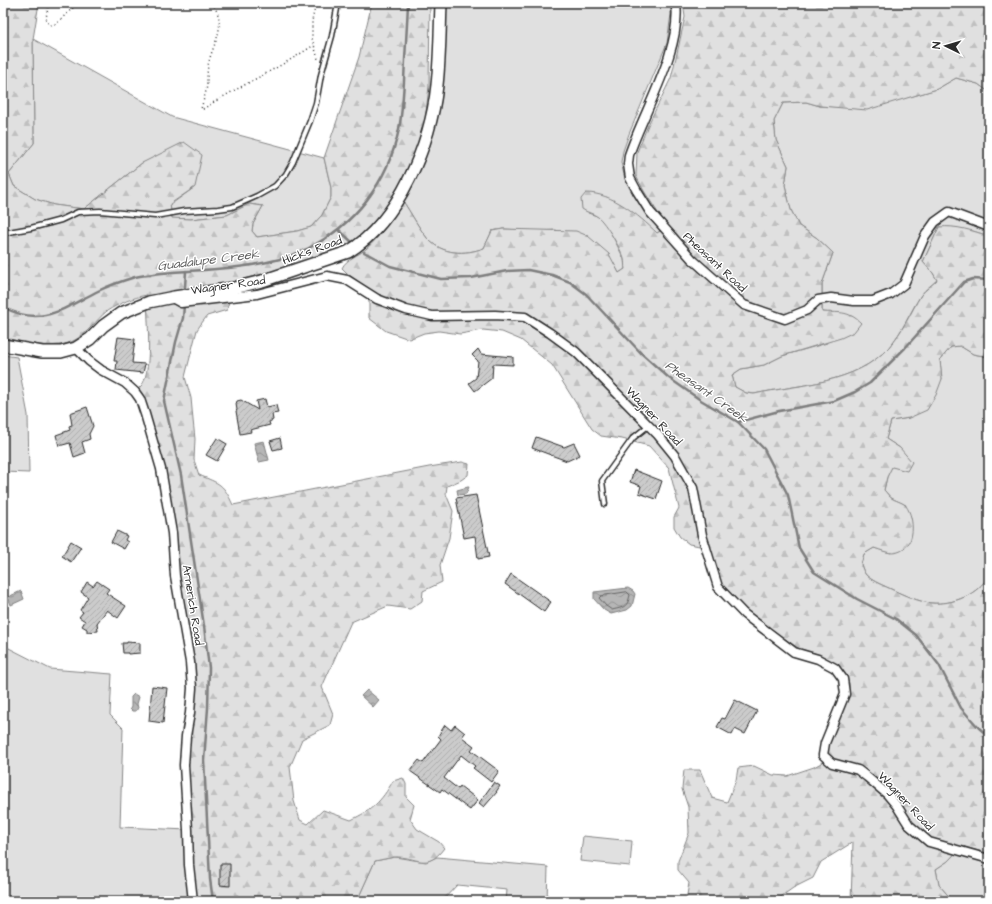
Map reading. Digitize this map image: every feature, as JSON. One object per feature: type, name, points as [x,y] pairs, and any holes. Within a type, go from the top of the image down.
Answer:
[{"type":"street","name":"Hicks Road","points":[[3,345],[42,352],[61,352],[76,348],[90,339],[103,326],[121,313],[149,302],[262,282],[348,252],[358,245],[378,226],[391,209],[416,162],[429,123],[437,86],[440,3]]},
{"type":"street","name":"Pheasant Road","points":[[676,3],[678,15],[672,44],[663,72],[629,155],[628,164],[630,178],[650,212],[672,238],[692,259],[744,305],[785,319],[807,310],[818,300],[831,298],[854,301],[873,301],[891,294],[904,284],[925,236],[935,222],[949,212],[989,227]]},
{"type":"street","name":"Wagner Road","points":[[172,298],[181,304],[257,294],[327,276],[347,280],[378,299],[406,310],[432,316],[495,315],[525,317],[550,333],[576,352],[658,435],[675,456],[693,488],[702,535],[718,587],[744,614],[794,652],[818,659],[835,668],[843,679],[845,694],[825,743],[823,755],[832,763],[858,770],[867,777],[887,794],[897,806],[909,825],[928,842],[989,859]]},
{"type":"street","name":"Arnerich Road","points":[[76,348],[89,361],[125,383],[140,399],[146,414],[161,469],[172,533],[175,576],[190,662],[192,688],[184,765],[189,866],[193,901]]},
{"type":"lane","points":[[3,233],[31,228],[61,220],[78,212],[100,211],[155,216],[184,211],[218,209],[232,206],[257,196],[275,186],[294,162],[316,103],[321,75],[332,36],[338,3]]},
{"type":"lane","points":[[605,504],[602,481],[633,438],[648,426]]},
{"type":"path","points":[[49,3],[46,22],[52,25],[56,24],[78,3]]},
{"type":"path","points":[[212,3],[217,12],[219,34],[208,66],[207,85],[201,109],[295,58],[314,45]]},
{"type":"path","points":[[316,3],[312,21],[312,38],[321,75]]},
{"type":"green space","points":[[3,3],[39,3],[33,39],[34,143],[9,174],[14,186],[35,199],[54,205],[84,209],[142,163],[184,142],[202,155],[195,187],[170,204],[172,218],[191,219],[227,215],[249,204],[263,206],[253,224],[252,231],[257,237],[297,231],[311,227],[322,215],[331,197],[331,188],[324,158],[359,57],[372,3],[430,3],[429,86],[425,122],[414,161],[387,206],[356,242],[339,251],[289,268],[234,281],[227,310],[207,316],[197,330],[185,377],[191,398],[195,439],[194,460],[199,475],[220,485],[226,492],[233,505],[429,467],[462,462],[469,464],[468,475],[447,486],[446,494],[453,511],[449,538],[440,565],[442,582],[423,591],[422,601],[410,609],[388,606],[351,622],[322,687],[333,714],[330,725],[302,739],[290,767],[294,801],[300,820],[308,824],[323,810],[351,820],[365,813],[375,805],[393,781],[403,778],[406,784],[406,797],[414,805],[410,819],[417,829],[439,842],[444,848],[438,855],[427,861],[394,857],[375,861],[357,901],[193,901],[184,765],[192,688],[161,469],[135,392],[142,385],[147,366],[149,342],[147,295],[126,301],[107,311],[84,334],[67,343],[59,345],[39,345],[3,337]]},
{"type":"green space","points":[[446,3],[670,3],[671,14],[667,43],[629,134],[621,162],[625,179],[660,231],[657,233],[633,213],[606,197],[588,213],[597,216],[609,229],[624,259],[625,269],[619,273],[614,264],[556,230],[541,231],[503,229],[492,231],[484,248],[469,252],[454,252],[440,248],[433,244],[418,225],[403,201],[424,160],[438,116],[443,86]]},
{"type":"green space","points":[[683,3],[989,3],[989,92],[978,84],[956,78],[937,89],[867,110],[820,106],[806,102],[783,103],[774,121],[776,140],[788,166],[785,185],[791,210],[799,226],[817,238],[833,253],[822,284],[822,312],[838,312],[847,314],[861,323],[854,332],[841,338],[782,356],[764,365],[741,369],[732,375],[735,387],[746,393],[754,394],[826,381],[860,369],[876,359],[889,347],[903,328],[921,295],[937,280],[923,262],[939,227],[971,230],[989,236],[989,357],[973,354],[960,346],[951,347],[940,360],[942,379],[936,395],[927,410],[909,418],[891,421],[886,439],[900,448],[912,462],[907,471],[892,467],[887,477],[884,490],[889,496],[905,505],[909,511],[912,525],[911,538],[904,549],[895,553],[874,548],[864,554],[861,564],[865,574],[876,582],[912,598],[931,603],[948,602],[964,597],[978,588],[989,575],[989,854],[962,846],[948,861],[936,869],[939,885],[953,901],[851,901],[853,842],[821,862],[813,878],[793,888],[775,901],[686,901],[689,883],[678,870],[678,861],[689,833],[688,807],[682,789],[684,770],[700,770],[712,798],[727,802],[736,780],[738,768],[754,766],[773,775],[787,776],[814,767],[821,763],[827,755],[829,745],[849,694],[849,683],[846,676],[838,666],[820,655],[798,648],[746,611],[722,586],[710,548],[689,544],[680,537],[674,527],[674,517],[679,508],[669,468],[649,446],[622,439],[601,436],[592,429],[552,365],[521,340],[502,332],[483,330],[460,334],[439,331],[424,333],[409,339],[386,331],[369,318],[369,289],[342,268],[346,262],[366,249],[377,238],[403,201],[427,238],[440,248],[454,252],[469,252],[484,248],[492,231],[503,229],[576,231],[588,236],[609,254],[619,273],[625,269],[623,255],[613,237],[598,217],[582,209],[581,199],[586,193],[606,197],[633,212],[657,233],[667,227],[636,176],[637,152],[648,125],[671,78],[685,17]]},
{"type":"green space","points":[[33,39],[172,117],[324,158],[331,188],[331,197],[322,215],[311,227],[297,231],[257,237],[252,231],[253,224],[263,206],[249,204],[227,215],[191,219],[172,219],[170,205],[195,187],[142,163],[84,209],[54,205],[35,199],[14,186],[9,174],[34,143]]},
{"type":"green space","points":[[956,78],[978,84],[989,92],[989,236],[973,231],[939,227],[923,262],[937,280],[921,295],[889,347],[876,359],[860,369],[826,381],[754,394],[746,393],[735,387],[732,375],[741,369],[764,365],[782,356],[827,343],[833,313],[822,312],[822,284],[833,253],[817,238],[799,226],[791,210],[785,185],[788,166],[776,140],[774,121],[783,103],[806,102],[820,106],[841,107],[913,96],[937,89]]},
{"type":"green space","points":[[960,346],[973,354],[989,357],[989,575],[978,588],[964,597],[948,602],[931,603],[912,598],[876,582],[865,574],[861,564],[864,554],[874,548],[891,553],[906,505],[891,498],[884,490],[887,477],[900,448],[886,439],[891,421],[909,418],[942,379],[940,360],[951,347]]},
{"type":"green space","points":[[3,355],[17,357],[28,415],[29,473],[3,472]]},
{"type":"green space","points":[[3,645],[50,669],[112,674],[110,715],[123,728],[120,827],[188,830],[193,901],[3,901]]},
{"type":"green space","points":[[583,836],[632,841],[630,866],[580,861]]},
{"type":"green space","points":[[962,846],[989,854],[989,901],[953,901],[939,885],[936,869],[948,861]]},
{"type":"green space","points":[[395,857],[426,862],[437,857],[548,867],[547,901],[506,901],[507,890],[457,885],[442,901],[357,901],[375,861]]},
{"type":"water","points":[[264,441],[269,460],[259,462],[254,443]]},
{"type":"water","points":[[469,487],[466,494],[458,495],[457,490]]},
{"type":"water","points":[[628,588],[635,594],[632,606],[627,610],[611,614],[604,610],[594,599],[594,592]]},
{"type":"water","points":[[21,591],[24,599],[11,605],[8,597]]},
{"type":"water","points":[[367,690],[379,700],[373,707],[361,696]]},
{"type":"water","points":[[134,694],[139,697],[137,704],[138,708],[136,711],[132,711],[130,709],[131,697]]},
{"type":"building","points":[[118,337],[135,339],[132,363],[145,364],[143,373],[116,370],[117,361],[114,361]]},
{"type":"building","points":[[478,349],[481,354],[513,357],[513,365],[493,364],[492,378],[475,391],[469,383],[476,378],[478,361],[472,355]]},
{"type":"building","points":[[265,399],[267,407],[276,405],[278,413],[272,414],[273,420],[269,422],[270,425],[250,430],[251,432],[240,434],[236,411],[237,401],[241,400],[258,410],[256,401]]},
{"type":"building","points":[[87,407],[93,426],[89,434],[90,439],[82,442],[85,453],[74,457],[70,443],[59,446],[56,435],[70,430],[69,426],[72,425],[70,413]]},
{"type":"building","points":[[536,437],[564,447],[574,443],[580,455],[567,461],[532,448]]},
{"type":"building","points":[[217,438],[227,444],[217,461],[206,455]]},
{"type":"building","points":[[280,438],[282,448],[273,450],[270,441]]},
{"type":"building","points":[[634,470],[662,481],[656,499],[639,493],[641,486],[630,482]]},
{"type":"building","points":[[476,495],[489,557],[478,559],[475,536],[464,538],[456,498]]},
{"type":"building","points":[[117,531],[127,536],[125,540],[128,542],[124,549],[111,542]]},
{"type":"building","points":[[71,541],[81,547],[71,562],[62,556]]},
{"type":"building","points":[[511,574],[551,602],[544,612],[505,584]]},
{"type":"building","points":[[97,581],[109,589],[106,593],[126,606],[118,618],[107,610],[97,623],[98,631],[87,632],[87,629],[82,626],[85,621],[79,617],[83,612],[80,610],[88,597],[81,592],[87,582],[93,586]]},
{"type":"building","points":[[122,643],[140,643],[140,653],[123,653]]},
{"type":"building","points":[[152,686],[167,688],[163,723],[149,721]]},
{"type":"building","points":[[735,700],[757,711],[745,734],[735,729],[732,735],[717,727],[722,718],[725,719]]},
{"type":"building","points":[[445,725],[451,730],[455,725],[465,733],[462,737],[474,746],[471,750],[499,771],[491,782],[473,768],[475,766],[461,755],[444,778],[458,789],[460,786],[478,800],[470,810],[442,789],[440,792],[410,771],[419,760],[423,763],[441,739],[438,736]]},
{"type":"building","points":[[494,782],[500,786],[497,792],[484,807],[479,803]]},
{"type":"building","points":[[220,864],[230,864],[230,886],[220,885]]},
{"type":"waterway","name":"Guadalupe Creek","points":[[3,307],[17,313],[30,316],[41,316],[63,309],[98,291],[135,277],[162,273],[241,267],[280,259],[307,249],[340,228],[367,200],[378,184],[387,167],[394,148],[401,117],[408,3]]},
{"type":"waterway","name":"Pheasant Creek","points":[[339,230],[353,243]]},
{"type":"waterway","name":"Pheasant Creek","points":[[364,252],[390,266],[441,279],[471,278],[507,271],[528,270],[552,275],[570,282],[586,294],[641,353],[669,378],[699,399],[738,422],[764,449],[788,495],[799,548],[814,572],[857,599],[896,619],[916,635],[939,665],[961,708],[989,737]]},
{"type":"waterway","points":[[185,287],[186,271]]},
{"type":"waterway","points":[[738,422],[779,411],[834,401],[855,392],[870,383],[905,348],[964,282],[973,279],[989,280]]},
{"type":"waterway","points":[[184,305],[183,318],[176,342],[164,401],[181,475],[209,668],[204,760],[210,879],[213,901]]}]
